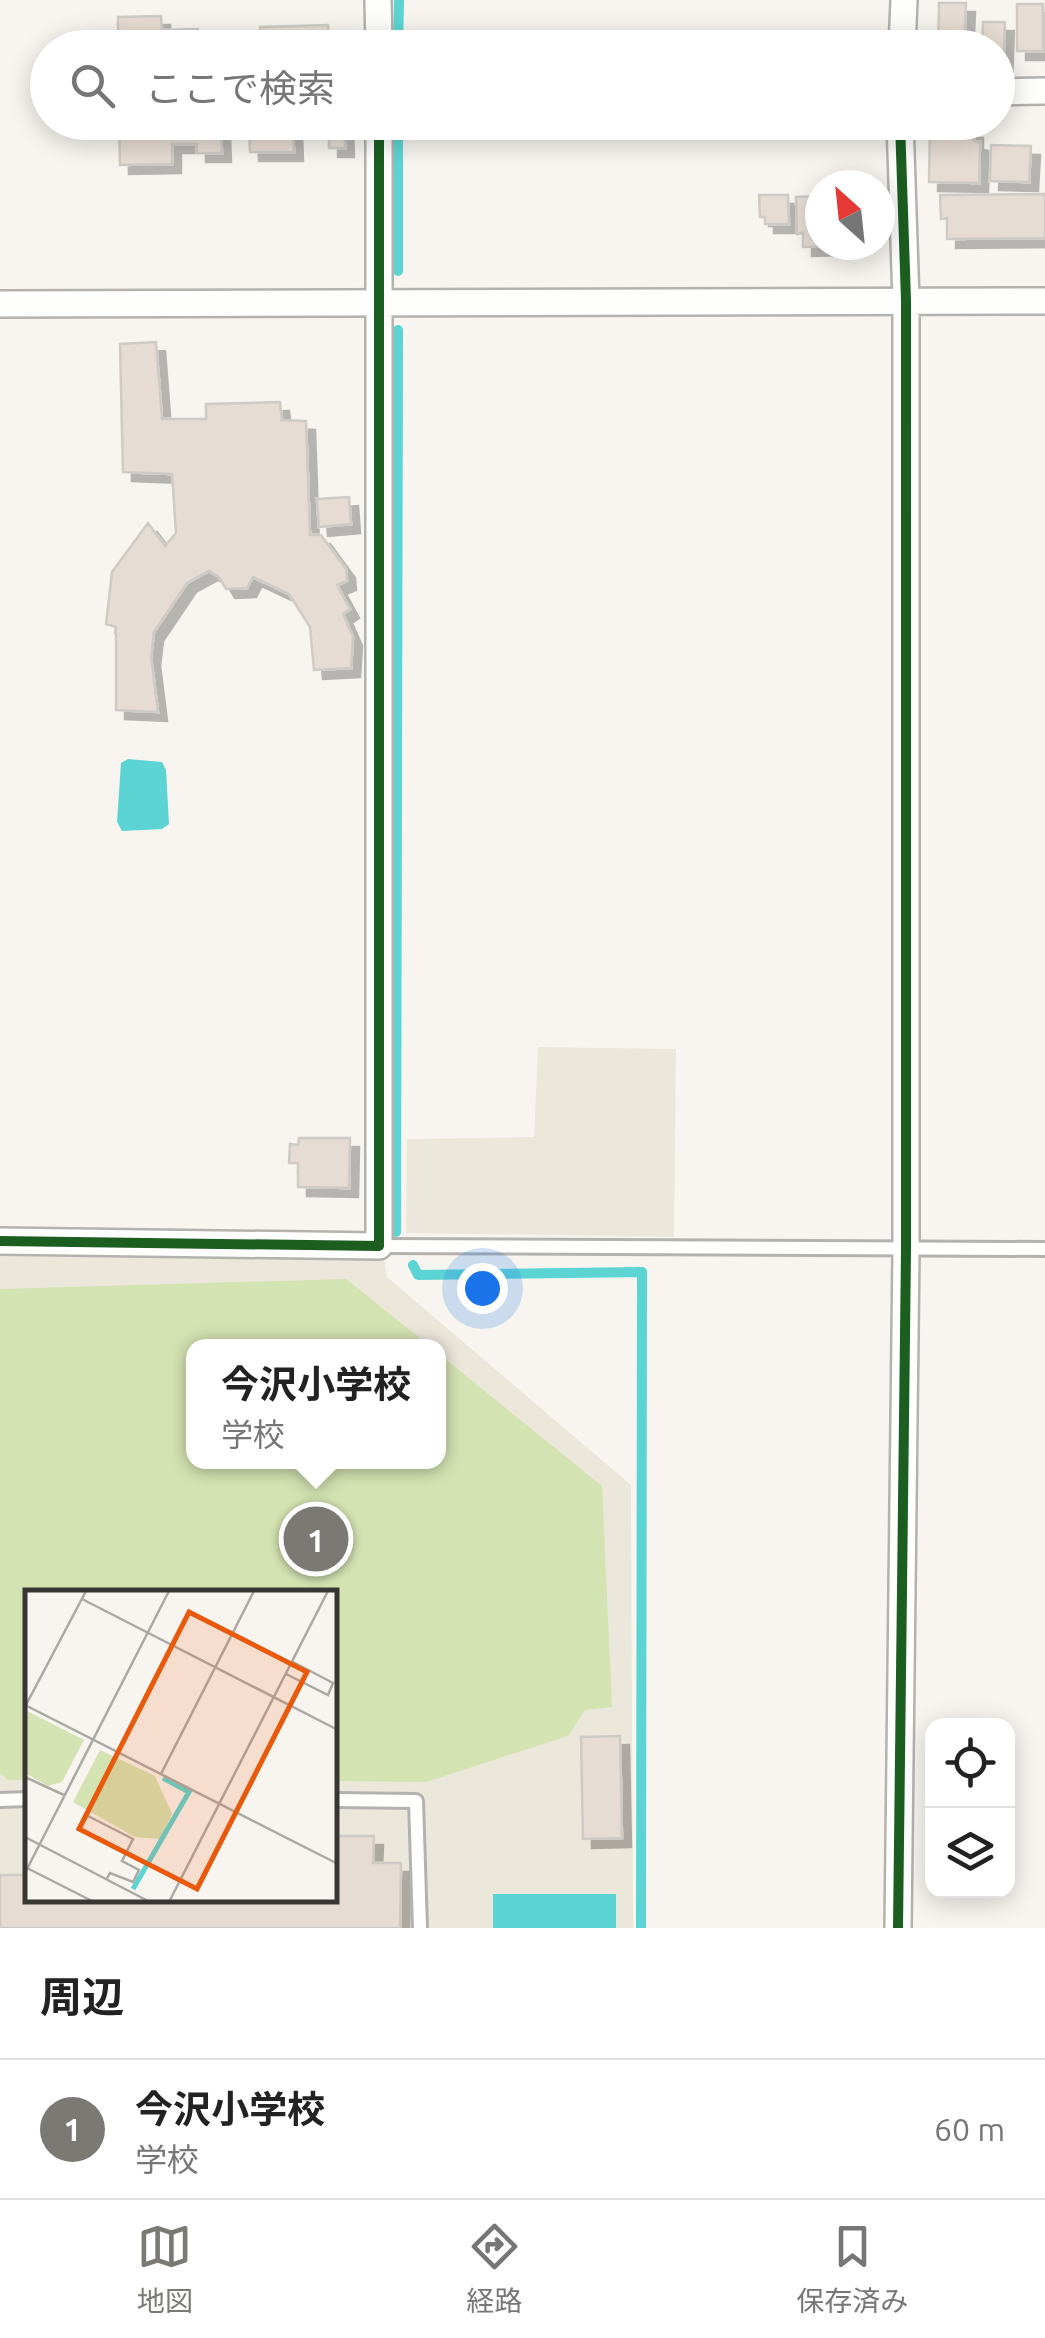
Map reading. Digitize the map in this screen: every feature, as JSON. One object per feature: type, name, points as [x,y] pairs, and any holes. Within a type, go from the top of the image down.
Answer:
[{"type":"street","points":[[378,0],[379,30]]},
{"type":"street","points":[[903,30],[904,0]]},
{"type":"street","points":[[1015,92],[1045,91]]},
{"type":"street","points":[[0,1242],[379,1246],[379,140]]},
{"type":"street","points":[[898,1928],[906,1250],[906,301],[901,140]]},
{"type":"street","points":[[0,304],[1045,300]]},
{"type":"lane","points":[[379,1246],[1045,1249]]},
{"type":"lane","points":[[338,1800],[416,1802],[420,1928]]},
{"type":"shaded area","points":[[538,1047],[676,1049],[674,1237],[406,1233],[407,1139],[534,1137]]},
{"type":"shaded area","points":[[383,1253],[387,1277],[631,1485],[633,1928],[0,1928],[0,1256]]},
{"type":"green space","points":[[346,1279],[421,1339],[186,1339],[186,1469],[446,1469],[446,1360],[602,1486],[612,1707],[585,1710],[568,1736],[426,1782],[338,1781],[338,1590],[25,1590],[25,1780],[8,1780],[0,1773],[0,1289]]},
{"type":"water","points":[[128,759],[162,762],[166,770],[169,824],[162,829],[122,831],[117,822],[121,763]]},
{"type":"water","points":[[493,1894],[616,1894],[616,1928],[493,1928]]},
{"type":"building","points":[[939,3],[966,3],[965,30],[938,30]]},
{"type":"building","points":[[1017,4],[1043,4],[1043,51],[1017,51]]},
{"type":"building","points":[[161,16],[162,30],[118,30],[118,17]]},
{"type":"building","points":[[983,22],[1005,22],[1005,30],[983,30]]},
{"type":"building","points":[[328,25],[328,30],[260,27]]},
{"type":"building","points":[[119,140],[221,140],[222,153],[197,153],[197,144],[172,144],[172,164],[120,165]]},
{"type":"building","points":[[249,140],[294,140],[294,152],[250,152]]},
{"type":"building","points":[[329,140],[345,140],[345,148],[329,148]]},
{"type":"building","points":[[930,140],[980,142],[979,183],[929,182]]},
{"type":"building","points":[[991,145],[1031,146],[1029,182],[990,181]]},
{"type":"building","points":[[1045,194],[1045,238],[947,239],[947,218],[941,219],[940,195]]},
{"type":"building","points":[[759,195],[788,195],[789,224],[765,224],[765,217],[760,217]]},
{"type":"building","points":[[796,197],[805,197],[805,247],[803,233],[797,234]]},
{"type":"building","points":[[156,342],[162,419],[206,419],[206,404],[280,402],[282,420],[306,421],[310,535],[321,535],[346,569],[347,581],[337,585],[350,609],[343,614],[353,637],[351,668],[314,670],[310,627],[289,594],[253,577],[247,588],[226,589],[219,577],[209,571],[187,583],[154,632],[151,657],[158,712],[116,710],[116,627],[106,624],[112,572],[148,523],[165,546],[176,533],[172,474],[123,472],[120,344]]},
{"type":"building","points":[[349,497],[351,524],[319,527],[317,499]]},
{"type":"building","points":[[299,1138],[350,1138],[349,1188],[298,1187],[298,1163],[289,1163],[290,1144],[298,1145]]},
{"type":"building","points":[[620,1736],[622,1838],[583,1839],[581,1737]]},
{"type":"building","points":[[338,1836],[374,1836],[373,1863],[401,1863],[400,1928],[0,1928],[0,1875],[25,1875],[25,1903],[338,1903]]},
{"type":"waterway","points":[[398,30],[399,0]]},
{"type":"waterway","points":[[398,140],[398,271]]},
{"type":"waterway","points":[[396,1232],[398,330]]},
{"type":"waterway","points":[[413,1265],[418,1275],[642,1272],[641,1928]]},
{"type":"cycle path","points":[[0,1241],[379,1246],[379,140]]},
{"type":"cycle path","points":[[898,1928],[906,1250],[906,301],[901,140]]},
{"type":"place","name":"今沢小学校","points":[[316,1539]]}]
